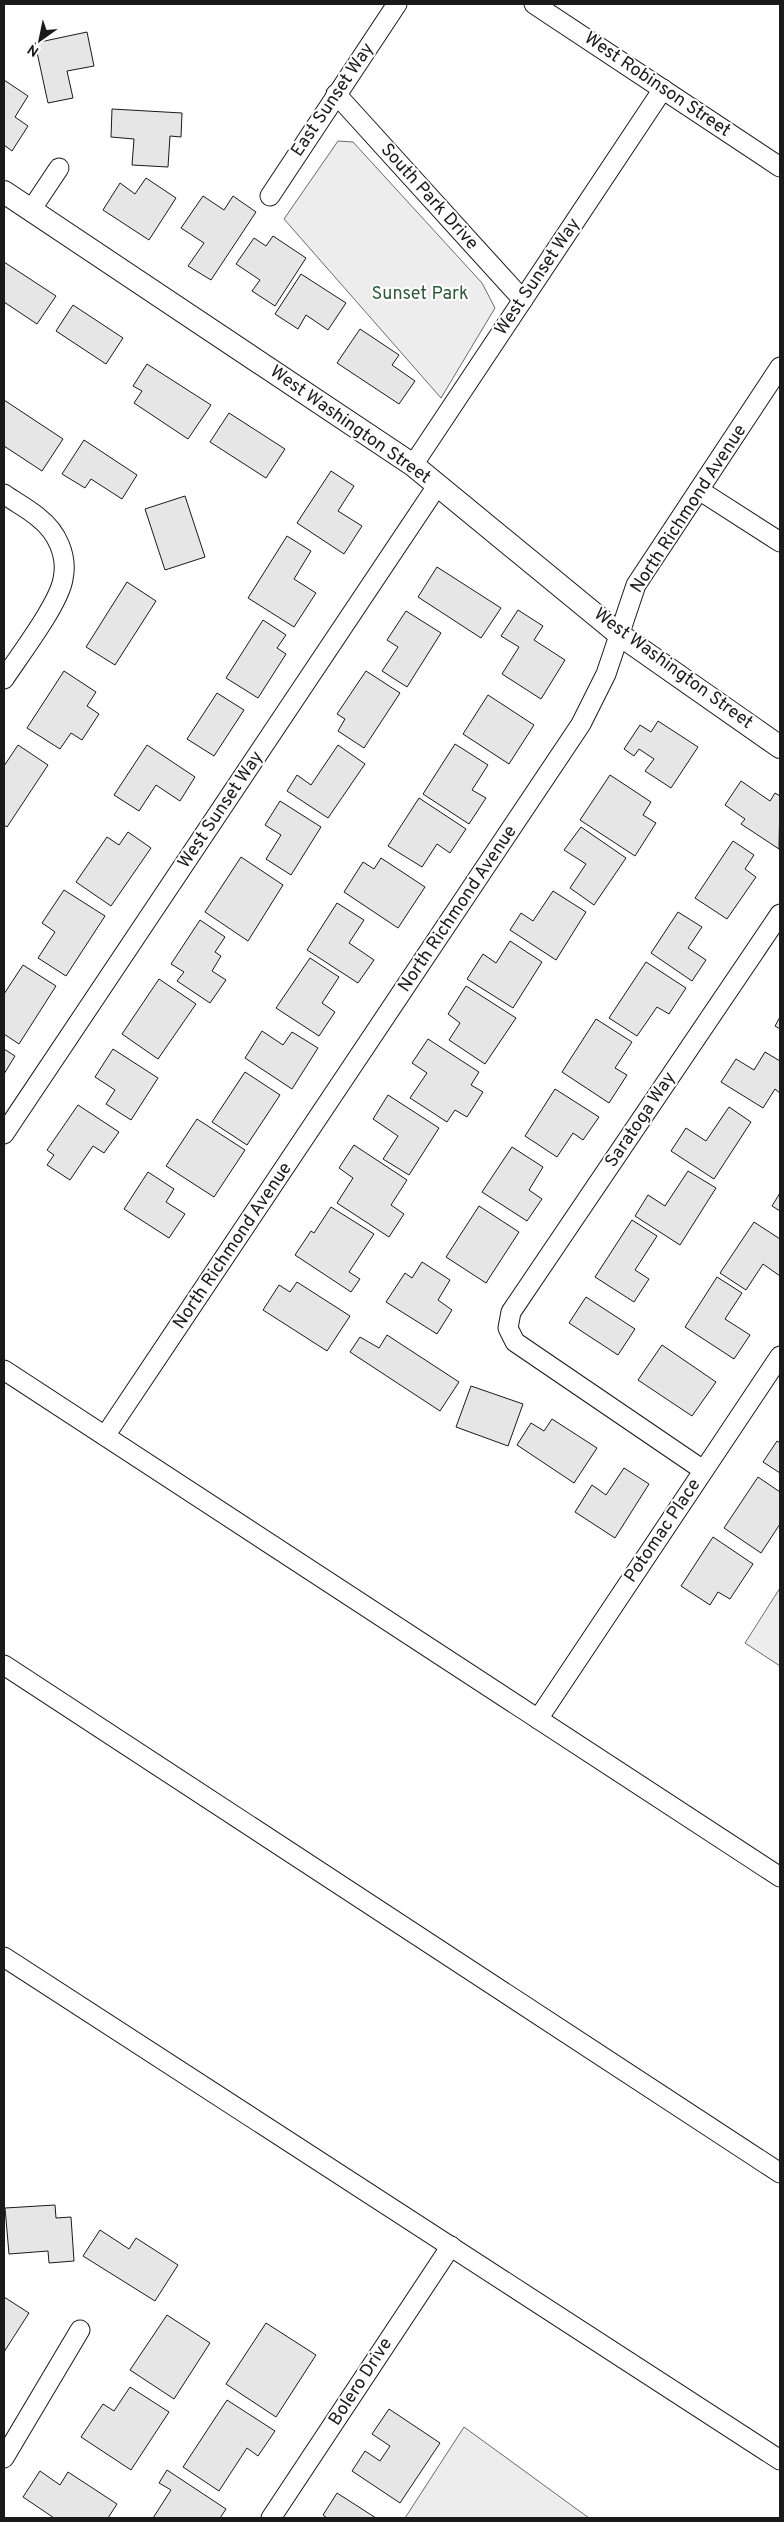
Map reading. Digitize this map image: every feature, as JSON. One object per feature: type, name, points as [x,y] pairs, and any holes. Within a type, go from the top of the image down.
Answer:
[{"type":"street","name":"East Sunset Way","points":[[270,196],[397,4]]},
{"type":"street","name":"West Robinson Street","points":[[534,4],[780,167]]},
{"type":"street","name":"West Sunset Way","points":[[414,466],[663,89]]},
{"type":"street","name":"South Park Drive","points":[[336,94],[523,300]]},
{"type":"street","points":[[31,210],[59,168]]},
{"type":"street","name":"West Washington Street","points":[[4,192],[414,466],[620,635],[780,747]]},
{"type":"street","name":"North Richmond Avenue","points":[[106,1436],[581,724],[606,674],[636,585],[780,367]]},
{"type":"street","name":"West Sunset Way","points":[[4,1134],[437,486]]},
{"type":"street","points":[[700,490],[780,542]]},
{"type":"street","points":[[4,494],[45,524],[55,535],[64,555],[64,563],[63,580],[55,601],[4,679]]},
{"type":"street","name":"Saratoga Way","points":[[508,1328],[511,1312],[780,914]]},
{"type":"street","name":"Potomac Place","points":[[508,1328],[515,1342],[703,1470],[538,1719]]},
{"type":"street","points":[[703,1470],[780,1356]]},
{"type":"street","points":[[4,1370],[780,1877]]},
{"type":"street","points":[[4,1665],[780,2173]]},
{"type":"street","points":[[4,1957],[780,2460]]},
{"type":"street","name":"Bolero Drive","points":[[271,2518],[451,2246]]},
{"type":"street","points":[[4,2458],[80,2330]]},
{"type":"shaded area","name":"Sunset Park","points":[[338,141],[353,142],[482,283],[495,308],[441,398],[284,219]]},
{"type":"shaded area","points":[[780,1588],[780,1666],[745,1643]]},
{"type":"shaded area","points":[[464,2427],[589,2518],[405,2518]]},
{"type":"building","points":[[87,32],[94,66],[67,71],[73,98],[48,103],[35,43]]},
{"type":"building","points":[[4,80],[28,96],[15,117],[28,126],[12,151],[4,145]]},
{"type":"building","points":[[112,109],[182,113],[181,137],[170,136],[168,167],[132,165],[134,139],[111,137]]},
{"type":"building","points":[[146,178],[176,198],[149,240],[103,210],[120,183],[135,194]]},
{"type":"building","points":[[203,196],[224,210],[233,196],[256,212],[211,280],[188,266],[204,243],[181,228]]},
{"type":"building","points":[[273,236],[306,258],[275,306],[252,291],[260,280],[236,264],[254,238],[266,246]]},
{"type":"building","points":[[4,262],[56,296],[37,324],[4,302]]},
{"type":"building","points":[[301,274],[346,303],[328,330],[306,315],[298,329],[275,314]]},
{"type":"building","points":[[73,305],[123,338],[106,364],[56,331]]},
{"type":"building","points":[[360,329],[399,355],[392,365],[415,381],[399,404],[337,363]]},
{"type":"building","points":[[147,364],[211,405],[188,439],[134,403],[142,391],[133,386]]},
{"type":"building","points":[[4,400],[63,439],[42,471],[4,446]]},
{"type":"building","points":[[229,413],[285,449],[266,478],[210,442]]},
{"type":"building","points":[[84,440],[137,475],[122,499],[91,479],[85,488],[62,474]]},
{"type":"building","points":[[331,471],[354,486],[338,511],[362,526],[344,554],[297,523]]},
{"type":"building","points":[[185,496],[205,557],[165,570],[145,509]]},
{"type":"building","points":[[287,536],[311,551],[294,579],[316,593],[294,627],[248,598]]},
{"type":"building","points":[[437,567],[501,608],[481,638],[418,597]]},
{"type":"building","points":[[127,582],[156,601],[115,665],[86,647]]},
{"type":"building","points":[[518,610],[543,626],[534,640],[565,660],[541,699],[502,674],[519,647],[501,636]]},
{"type":"building","points":[[406,611],[441,633],[407,687],[382,671],[398,647],[387,640]]},
{"type":"building","points":[[263,620],[286,635],[277,648],[286,654],[258,698],[226,678]]},
{"type":"building","points":[[64,671],[96,692],[87,706],[99,714],[82,740],[71,733],[60,749],[27,728]]},
{"type":"building","points":[[366,671],[400,693],[364,748],[338,731],[345,719],[337,714]]},
{"type":"building","points":[[217,693],[244,710],[214,756],[187,739]]},
{"type":"building","points":[[488,695],[534,725],[509,764],[463,734]]},
{"type":"building","points":[[658,721],[698,747],[671,788],[645,771],[654,759],[639,749],[634,756],[624,749],[640,725],[651,732]]},
{"type":"building","points":[[455,744],[488,765],[472,790],[486,798],[469,824],[423,794]]},
{"type":"building","points":[[18,745],[48,765],[7,827],[4,825],[4,766]]},
{"type":"building","points":[[147,745],[195,777],[180,801],[156,785],[139,811],[114,795]]},
{"type":"building","points":[[338,745],[365,764],[328,818],[287,791],[297,775],[311,785]]},
{"type":"building","points":[[610,775],[651,802],[643,815],[656,823],[635,856],[580,820]]},
{"type":"building","points":[[741,781],[770,801],[775,793],[780,796],[779,849],[741,824],[745,819],[725,805]]},
{"type":"building","points":[[419,798],[466,829],[450,853],[437,844],[422,867],[388,846]]},
{"type":"building","points":[[280,801],[321,827],[291,875],[266,859],[281,835],[265,825]]},
{"type":"building","points":[[581,827],[626,858],[594,905],[570,888],[586,864],[564,850]]},
{"type":"building","points":[[128,832],[151,848],[111,906],[76,882],[107,837],[119,845]]},
{"type":"building","points":[[733,841],[754,855],[745,869],[756,877],[727,919],[695,898]]},
{"type":"building","points":[[241,857],[283,885],[248,941],[205,912]]},
{"type":"building","points":[[381,858],[425,887],[398,928],[344,892],[363,862],[374,869]]},
{"type":"building","points":[[64,890],[105,916],[66,976],[38,958],[55,932],[42,923]]},
{"type":"building","points":[[553,891],[586,912],[556,960],[510,930],[521,913],[533,921]]},
{"type":"building","points":[[337,903],[364,920],[349,943],[374,960],[358,983],[307,950]]},
{"type":"building","points":[[678,912],[702,927],[688,948],[706,960],[692,981],[651,953]]},
{"type":"building","points":[[200,920],[225,937],[215,952],[221,956],[212,971],[226,980],[210,1003],[177,981],[184,972],[171,964]]},
{"type":"building","points":[[510,941],[542,962],[513,1008],[467,979],[483,954],[496,963]]},
{"type":"building","points":[[310,958],[339,977],[322,1003],[335,1012],[319,1036],[276,1008]]},
{"type":"building","points":[[646,962],[686,988],[669,1014],[657,1007],[637,1036],[609,1018]]},
{"type":"building","points":[[23,965],[56,986],[19,1044],[4,1034],[4,994]]},
{"type":"building","points":[[159,979],[196,1004],[158,1059],[122,1034]]},
{"type":"building","points":[[466,986],[516,1018],[485,1064],[449,1040],[460,1023],[448,1014]]},
{"type":"building","points":[[780,1017],[780,1029],[775,1026]]},
{"type":"building","points":[[596,1019],[632,1042],[615,1068],[627,1075],[609,1103],[562,1072]]},
{"type":"building","points":[[262,1031],[283,1045],[292,1032],[318,1048],[292,1089],[245,1058]]},
{"type":"building","points":[[428,1039],[479,1072],[471,1085],[483,1092],[467,1117],[455,1110],[447,1122],[410,1098],[427,1073],[412,1063]]},
{"type":"building","points":[[4,1049],[15,1056],[4,1074]]},
{"type":"building","points":[[113,1049],[158,1078],[131,1120],[106,1104],[115,1090],[95,1077]]},
{"type":"building","points":[[765,1052],[780,1061],[780,1093],[775,1089],[763,1108],[721,1082],[736,1059],[754,1070]]},
{"type":"building","points":[[245,1072],[280,1095],[247,1145],[212,1122]]},
{"type":"building","points":[[555,1089],[599,1117],[583,1140],[573,1133],[557,1157],[525,1136]]},
{"type":"building","points":[[388,1095],[439,1128],[409,1175],[383,1159],[398,1136],[373,1119]]},
{"type":"building","points":[[78,1105],[119,1132],[104,1153],[93,1146],[70,1180],[47,1165],[54,1155],[47,1150]]},
{"type":"building","points":[[729,1107],[751,1122],[714,1179],[671,1151],[686,1128],[706,1141]]},
{"type":"building","points":[[197,1119],[245,1150],[214,1197],[166,1166]]},
{"type":"building","points":[[354,1145],[407,1180],[391,1205],[404,1214],[389,1237],[337,1203],[353,1178],[339,1168]]},
{"type":"building","points":[[512,1147],[543,1167],[529,1190],[542,1199],[527,1221],[482,1192]]},
{"type":"building","points":[[688,1171],[716,1188],[680,1245],[635,1216],[648,1195],[665,1206]]},
{"type":"building","points":[[148,1172],[174,1189],[166,1202],[185,1214],[169,1238],[124,1209]]},
{"type":"building","points":[[780,1193],[780,1211],[772,1206]]},
{"type":"building","points":[[479,1206],[519,1232],[486,1283],[446,1257]]},
{"type":"building","points":[[331,1207],[374,1234],[349,1272],[360,1279],[351,1292],[295,1255],[311,1231],[314,1233]]},
{"type":"building","points":[[632,1220],[657,1236],[635,1270],[649,1279],[634,1302],[595,1277]]},
{"type":"building","points":[[754,1222],[780,1239],[780,1276],[763,1264],[746,1290],[720,1273]]},
{"type":"building","points":[[422,1262],[450,1280],[438,1300],[452,1310],[437,1334],[386,1302],[405,1273],[412,1278]]},
{"type":"building","points":[[717,1277],[742,1293],[725,1319],[750,1335],[734,1359],[685,1327]]},
{"type":"building","points":[[297,1282],[350,1316],[327,1351],[263,1310],[279,1285],[290,1292]]},
{"type":"building","points":[[586,1297],[635,1329],[618,1355],[569,1323]]},
{"type":"building","points":[[387,1335],[459,1382],[440,1411],[350,1352],[360,1337],[379,1348]]},
{"type":"building","points":[[662,1345],[716,1382],[692,1416],[638,1380]]},
{"type":"building","points":[[471,1386],[523,1404],[508,1446],[456,1427]]},
{"type":"building","points":[[552,1419],[597,1448],[574,1483],[517,1445],[531,1423],[544,1431]]},
{"type":"building","points":[[777,1441],[780,1443],[780,1473],[763,1462]]},
{"type":"building","points":[[624,1468],[649,1484],[615,1538],[575,1512],[592,1485],[606,1495]]},
{"type":"building","points":[[758,1477],[780,1492],[780,1524],[761,1553],[724,1528]]},
{"type":"building","points":[[713,1537],[753,1564],[730,1599],[718,1592],[710,1605],[681,1586]]},
{"type":"building","points":[[55,2205],[56,2218],[71,2217],[74,2261],[49,2263],[48,2251],[9,2254],[5,2208]]},
{"type":"building","points":[[100,2230],[129,2249],[136,2238],[178,2265],[155,2301],[83,2256]]},
{"type":"building","points":[[4,2297],[29,2313],[4,2352]]},
{"type":"building","points":[[167,2315],[210,2343],[174,2399],[130,2370]]},
{"type":"building","points":[[266,2323],[316,2355],[276,2417],[226,2384]]},
{"type":"building","points":[[130,2387],[169,2412],[131,2470],[81,2437],[103,2404],[114,2411]]},
{"type":"building","points":[[227,2400],[275,2431],[258,2456],[247,2448],[219,2491],[183,2467]]},
{"type":"building","points":[[389,2409],[440,2443],[400,2503],[352,2471],[365,2451],[380,2461],[390,2446],[372,2434]]},
{"type":"building","points":[[167,2470],[226,2509],[220,2518],[153,2518],[171,2490],[159,2483]]},
{"type":"building","points":[[40,2471],[60,2485],[68,2472],[117,2504],[108,2518],[54,2518],[23,2497]]},
{"type":"building","points":[[337,2493],[376,2518],[327,2518],[323,2515]]}]
